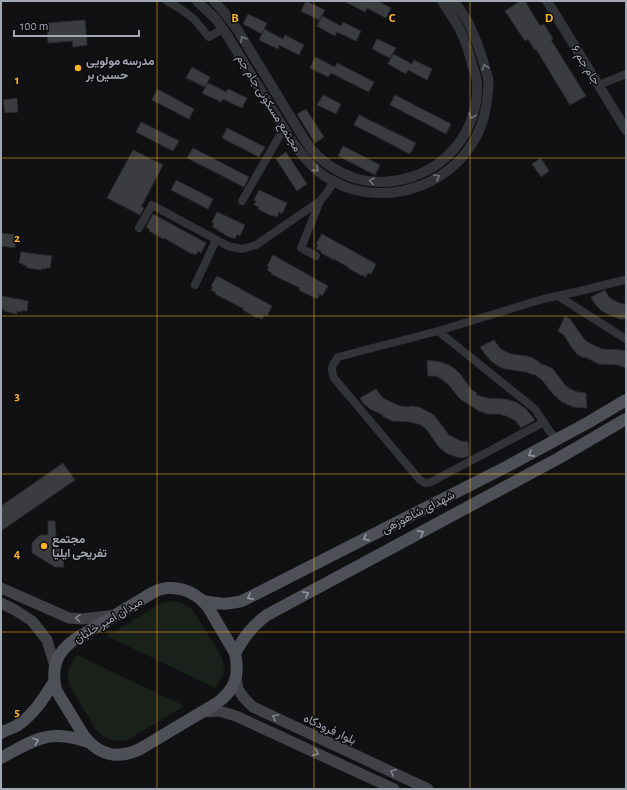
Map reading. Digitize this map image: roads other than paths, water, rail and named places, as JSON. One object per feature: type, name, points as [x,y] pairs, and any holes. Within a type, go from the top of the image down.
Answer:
[{"type":"main road","name":"شهدای شاهوزهی","points":[[203,601],[224,604],[242,601],[506,467],[557,440],[626,400]]},
{"type":"main road","name":"شهدای شاهوزهی","points":[[235,653],[245,636],[267,615],[539,470],[626,419]]},
{"type":"main road","points":[[589,422],[596,437]]},
{"type":"main road","points":[[1,588],[69,618],[82,619],[116,614]]},
{"type":"main road","name":"میدان امیر خلبان","points":[[166,588],[190,591],[203,601],[235,653],[238,669],[232,688],[224,698],[133,753],[121,755],[109,754],[101,751],[88,742],[56,690],[54,682],[55,666],[62,651],[67,645],[152,593],[166,588]]},
{"type":"main road","points":[[1,603],[32,621],[46,640],[55,666]]},
{"type":"main road","name":"بلوار فرودگاه","points":[[236,677],[238,688],[244,698],[253,707],[428,789]]},
{"type":"main road","points":[[1,733],[18,724],[32,712],[54,682]]},
{"type":"main road","points":[[201,712],[219,711],[236,716],[394,789]]},
{"type":"main road","points":[[1,758],[30,742],[47,737],[71,737],[88,742]]},
{"type":"street","points":[[167,1],[194,19],[209,37],[233,23]]},
{"type":"street","name":"مجتمع مسکونی جام جم","points":[[197,1],[216,19],[284,128],[303,156],[314,168],[328,178],[350,189],[376,193],[395,192],[417,188],[439,177],[456,164],[470,148],[481,128],[487,105],[488,79],[480,51],[469,24],[454,1]]},
{"type":"street","name":"مجتمع مسکونی جام جم","points":[[214,1],[233,23],[311,149],[334,168],[354,178],[376,182],[393,181],[414,177],[433,167],[448,156],[460,142],[470,124],[476,103],[477,80],[460,29],[442,1]]},
{"type":"street","name":"جام جم ۶","points":[[547,1],[626,130]]},
{"type":"street","points":[[599,85],[626,74]]},
{"type":"street","points":[[242,201],[284,128]]},
{"type":"street","points":[[444,159],[451,168]]},
{"type":"street","points":[[316,256],[301,248],[320,201],[334,181]]},
{"type":"street","points":[[139,228],[152,205],[228,246],[242,249],[256,245],[320,201]]},
{"type":"street","points":[[195,285],[216,240]]},
{"type":"street","points":[[544,422],[431,482],[424,482],[419,479],[334,378],[331,370],[332,365],[338,357],[438,331],[543,299],[624,280],[626,281]]},
{"type":"street","points":[[558,296],[626,339]]},
{"type":"street","points":[[438,331],[528,402],[535,409],[557,440]]},
{"type":"place","name":"مدرسه مولویی حسین بر","points":[[78,68]]},
{"type":"place","name":"مجتمع تفریحی ایلیا","points":[[44,546]]}]
